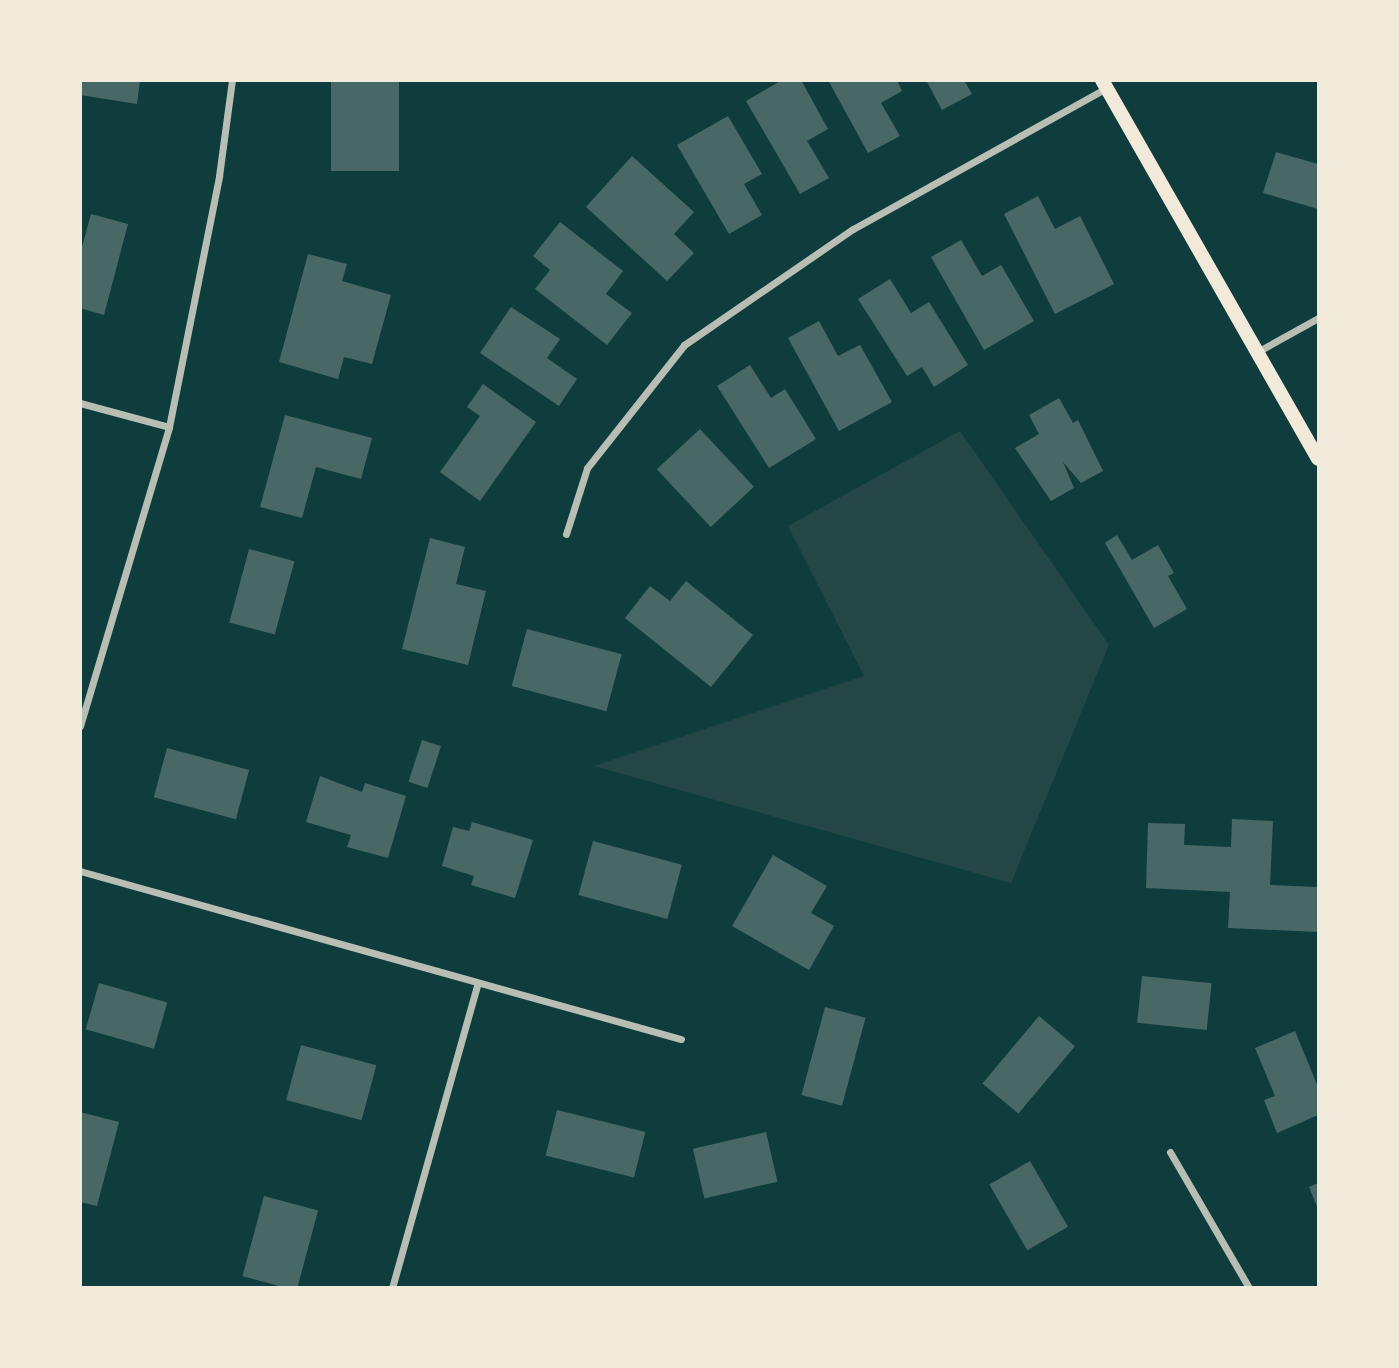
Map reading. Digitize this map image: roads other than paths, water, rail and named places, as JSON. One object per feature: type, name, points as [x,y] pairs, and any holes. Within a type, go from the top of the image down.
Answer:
[{"type":"main road","points":[[1104,84],[1318,459]]},
{"type":"street","points":[[80,726],[169,427],[219,176],[232,80]]},
{"type":"street","points":[[566,534],[587,468],[684,345],[853,229],[1104,84]]},
{"type":"street","points":[[1257,352],[1318,318]]},
{"type":"street","points":[[80,403],[169,427]]},
{"type":"street","points":[[80,871],[681,1039]]},
{"type":"street","points":[[392,1287],[478,983]]},
{"type":"street","points":[[1170,1152],[1249,1287]]}]
